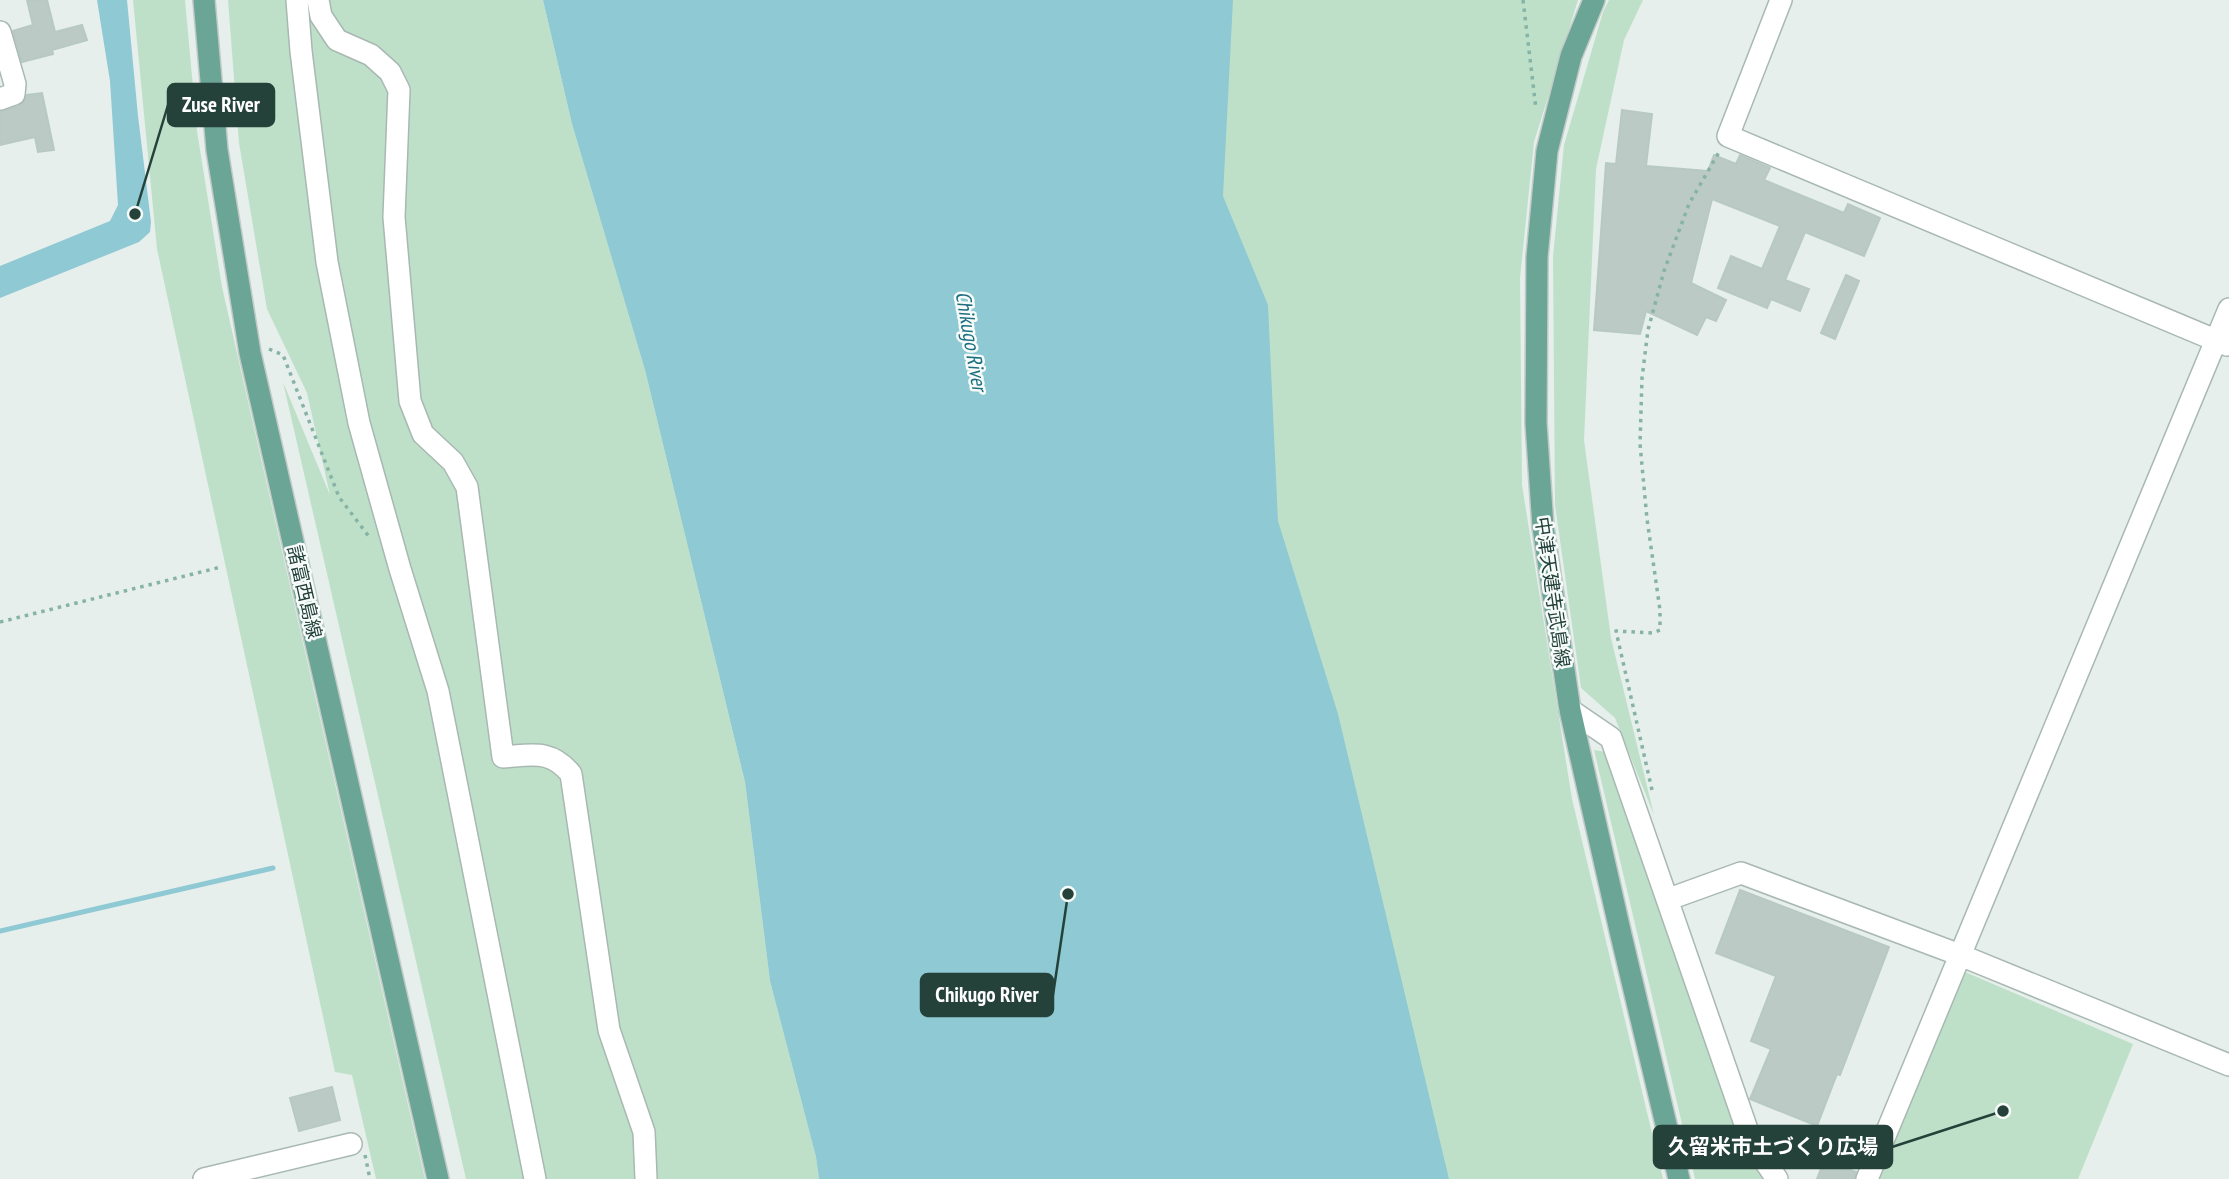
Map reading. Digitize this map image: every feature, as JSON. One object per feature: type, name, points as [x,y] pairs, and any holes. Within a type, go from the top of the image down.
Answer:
[{"type":"main road","name":"諸富西島線","points":[[204,0],[217,150],[250,353],[439,1179]]},
{"type":"main road","name":"中津天建寺武島線","points":[[1594,0],[1571,56],[1547,151],[1537,257],[1536,423],[1542,527],[1570,710],[1620,935],[1679,1179]]},
{"type":"street","points":[[298,0],[301,51],[327,262],[359,423],[438,691],[535,1179]]},
{"type":"street","points":[[318,0],[321,16],[337,40],[371,55],[390,72],[399,90],[394,217],[410,401],[423,434],[453,462],[467,487],[503,757],[546,755],[562,762],[571,774],[609,1030],[644,1132],[646,1179]]},
{"type":"street","points":[[1781,0],[1728,136],[2223,343]]},
{"type":"street","points":[[0,32],[15,84],[14,94],[0,99]]},
{"type":"street","points":[[1867,1179],[1960,955],[2223,343],[2229,309]]},
{"type":"street","points":[[1570,710],[1611,738],[1751,1141],[1777,1179]]},
{"type":"street","points":[[1668,899],[1741,873],[1960,955],[2229,1065]]},
{"type":"street","points":[[204,1179],[351,1144]]},
{"type":"path","points":[[1523,0],[1538,121]]},
{"type":"path","points":[[1652,793],[1616,631],[1652,633],[1660,629],[1640,444],[1642,378],[1648,330],[1664,271],[1689,204],[1728,136]]},
{"type":"path","points":[[250,353],[270,349],[283,355],[339,497],[372,541]]},
{"type":"path","points":[[0,622],[221,567]]},
{"type":"green space","points":[[133,0],[185,0],[197,131],[222,287],[425,1179],[376,1179],[352,1075],[335,1072],[157,249]]},
{"type":"green space","points":[[228,0],[543,0],[572,124],[645,370],[745,782],[770,981],[816,1157],[819,1179],[466,1179],[283,382],[330,495],[307,393],[267,309],[239,143]]},
{"type":"green space","points":[[1172,0],[1578,0],[1534,142],[1520,278],[1522,485],[1572,799],[1663,1179],[1411,1179],[1298,709]]},
{"type":"green space","points":[[1609,0],[1643,0],[1624,40],[1596,169],[1584,440],[1611,638],[1654,815],[1615,718],[1581,688],[1555,505],[1553,257],[1564,145],[1603,12]]},
{"type":"green space","points":[[1594,750],[1612,753],[1769,1179],[1695,1179]]},
{"type":"green space","points":[[1965,972],[2133,1044],[2078,1179],[1869,1179]]},
{"type":"water","points":[[97,0],[127,0],[150,232],[139,242],[0,298],[0,266],[110,221],[118,205],[110,81]]},
{"type":"water","points":[[543,0],[1233,0],[1223,196],[1268,305],[1278,521],[1338,714],[1449,1179],[819,1179],[816,1157],[770,981],[745,782],[645,370],[572,124]]},
{"type":"building","points":[[27,0],[47,0],[55,32],[82,25],[87,40],[52,50],[53,54],[22,62],[13,31],[33,25]]},
{"type":"building","points":[[42,93],[54,150],[38,152],[35,137],[0,145],[0,112],[19,106],[27,95]]},
{"type":"building","points":[[1622,110],[1652,114],[1646,166],[1708,171],[1714,155],[1736,164],[1740,155],[1770,168],[1764,180],[1844,213],[1848,204],[1880,218],[1864,256],[1805,232],[1785,280],[1809,289],[1800,311],[1771,299],[1767,308],[1718,288],[1731,256],[1762,269],[1780,226],[1712,199],[1691,283],[1726,300],[1716,321],[1706,317],[1697,335],[1646,311],[1640,334],[1594,330],[1606,163],[1616,164]]},
{"type":"building","points":[[1846,275],[1859,281],[1835,339],[1821,333]]},
{"type":"building","points":[[1740,890],[1889,947],[1840,1075],[1837,1074],[1817,1126],[1750,1099],[1771,1049],[1751,1041],[1776,976],[1716,953]]},
{"type":"building","points":[[332,1087],[340,1120],[299,1131],[290,1098]]},
{"type":"building","points":[[1824,1161],[1856,1172],[1854,1179],[1817,1179]]},
{"type":"waterway","points":[[0,931],[273,868]]},
{"type":"place","name":"Zuse River","points":[[135,214]]},
{"type":"place","name":"Chikugo River","points":[[1068,894]]},
{"type":"place","name":"久留米市土づくり広場","points":[[2003,1111]]}]
